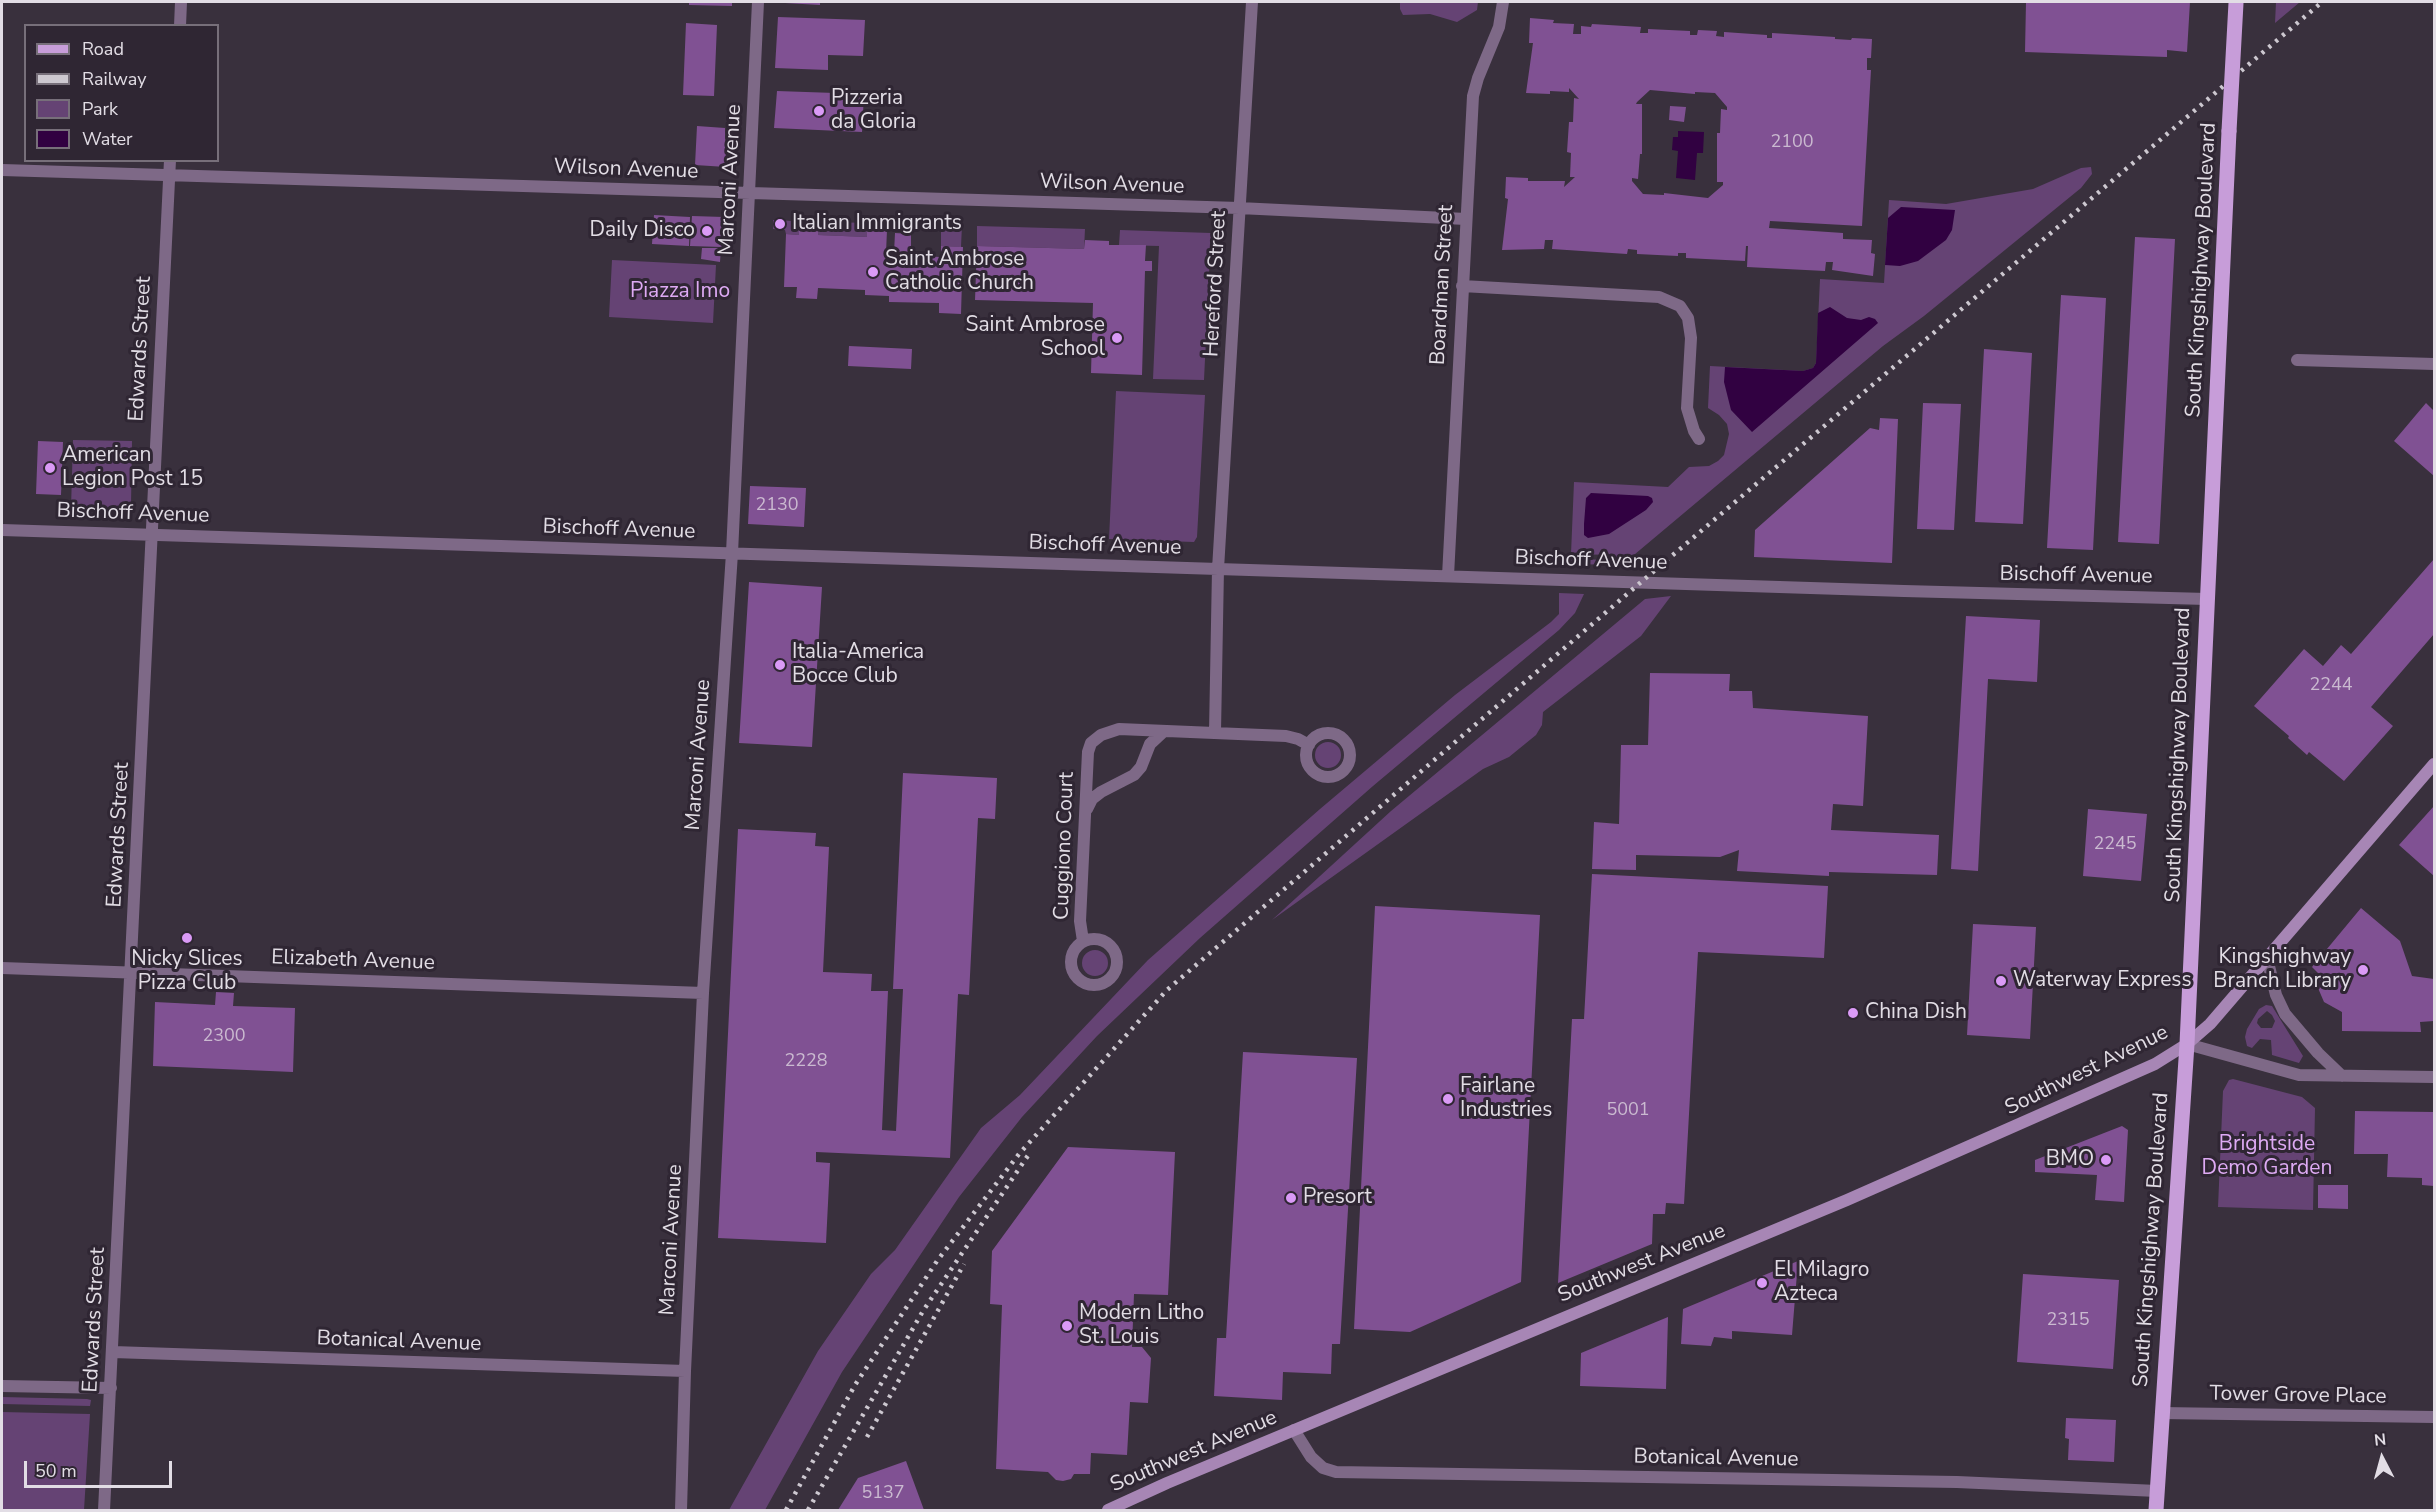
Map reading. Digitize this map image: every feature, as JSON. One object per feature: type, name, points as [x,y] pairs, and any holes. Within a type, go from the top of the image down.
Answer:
[{"type":"main road","name":"South Kingshighway Boulevard","points":[[2156,1510],[2187,1044],[2236,2]]},
{"type":"street","points":[[180,24],[181,2]]},
{"type":"street","name":"Marconi Avenue","points":[[681,1510],[684,1371],[703,993],[732,553],[758,2]]},
{"type":"street","name":"Hereford Street","points":[[1215,732],[1218,569],[1252,2]]},
{"type":"street","name":"Boardman Street","points":[[1448,576],[1473,96],[1499,27],[1503,2]]},
{"type":"street","name":"Edwards Street","points":[[104,1510],[132,974],[170,162]]},
{"type":"street","name":"Wilson Avenue","points":[[2,170],[1239,208],[1466,219]]},
{"type":"street","points":[[1462,286],[1659,297],[1680,306],[1688,318],[1691,338],[1687,408],[1689,419],[1699,439]]},
{"type":"street","points":[[2297,360],[2434,364]]},
{"type":"street","name":"Bischoff Avenue","points":[[2,530],[2207,599]]},
{"type":"street","name":"Cuggiono Court","points":[[1083,941],[1080,921],[1088,752],[1091,743],[1110,731],[1164,731]]},
{"type":"street","points":[[1085,813],[1092,799],[1101,792],[1134,775],[1150,744],[1164,731],[1286,736],[1309,745]]},
{"type":"street","name":"Southwest Avenue","points":[[1108,1510],[1167,1483],[1976,1145],[2133,1076],[2187,1044],[2210,1024],[2434,764]]},
{"type":"street","points":[[2267,958],[2276,995],[2286,1014],[2318,1053],[2342,1076]]},
{"type":"street","name":"Elizabeth Avenue","points":[[2,968],[703,993]]},
{"type":"street","points":[[2187,1044],[2299,1075],[2434,1077]]},
{"type":"street","name":"Botanical Avenue","points":[[112,1352],[684,1371]]},
{"type":"street","points":[[2,1386],[111,1388]]},
{"type":"street","name":"Tower Grove Place","points":[[2161,1413],[2434,1417]]},
{"type":"street","name":"Botanical Avenue","points":[[1294,1430],[1311,1456],[1323,1468],[1336,1472],[1957,1482],[2157,1491]]},
{"type":"green space","points":[[1400,2],[1478,2],[1477,10],[1457,22],[1430,14],[1403,15]]},
{"type":"green space","points":[[2276,2],[2300,2],[2275,23]]},
{"type":"green space","points":[[2091,167],[2092,174],[2081,188],[1924,316],[1883,346],[1622,565],[1570,564],[1571,559],[1613,560],[1613,555],[1571,554],[1574,482],[1668,487],[1689,467],[1709,466],[1724,455],[1729,434],[1727,424],[1708,408],[1710,366],[1803,371],[1813,368],[1816,363],[1820,279],[1884,283],[1889,200],[1946,204],[2033,189],[2081,168]]},
{"type":"green space","points":[[773,220],[793,221],[793,224],[799,224],[799,235],[786,234],[785,230],[773,229]]},
{"type":"green space","points":[[819,222],[877,223],[877,230],[867,237],[818,235]]},
{"type":"green space","points":[[941,225],[962,225],[961,247],[941,246]]},
{"type":"green space","points":[[977,226],[1085,229],[1084,249],[977,246]]},
{"type":"green space","points":[[1120,230],[1211,233],[1204,380],[1153,379],[1159,246],[1119,245]]},
{"type":"green space","name":"Piazza Imo","points":[[612,260],[716,265],[713,323],[609,317]]},
{"type":"green space","points":[[1116,391],[1205,395],[1197,537],[1194,542],[1109,539]]},
{"type":"green space","name":"American Legion Post 15","points":[[73,440],[132,441],[131,506],[127,510],[71,508]]},
{"type":"green space","points":[[1559,593],[1584,594],[1575,613],[1559,630],[1373,786],[1200,938],[1097,1036],[1022,1117],[959,1197],[842,1372],[765,1510],[729,1510],[818,1351],[871,1274],[895,1250],[981,1128],[1020,1095],[1148,960],[1320,809],[1455,695],[1551,622],[1559,614]]},
{"type":"green space","points":[[1671,596],[1641,636],[1543,712],[1542,725],[1536,735],[1509,757],[1483,769],[1272,920],[1391,811],[1645,599]]},
{"type":"green space","points":[[1328,742],[1337,746],[1341,755],[1337,764],[1328,768],[1319,764],[1315,755],[1319,746]]},
{"type":"green space","points":[[1095,950],[1104,954],[1108,963],[1104,972],[1095,976],[1086,972],[1082,963],[1086,954]]},
{"type":"green space","points":[[2266,1005],[2272,1006],[2303,1056],[2299,1063],[2272,1055],[2271,1040],[2260,1039],[2252,1048],[2247,1046],[2245,1037],[2247,1029],[2259,1009]],"holes":[[[2267,1011],[2275,1021],[2272,1028],[2261,1028],[2257,1023],[2258,1019]]]},
{"type":"green space","name":"Brightside Demo Garden","points":[[2233,1079],[2302,1097],[2315,1108],[2313,1210],[2218,1207],[2223,1091],[2229,1080]]},
{"type":"green space","points":[[2,1397],[91,1400],[90,1406],[2,1404]]},
{"type":"green space","points":[[2,1412],[90,1414],[84,1510],[2,1510]]},
{"type":"water","points":[[1678,131],[1704,132],[1703,153],[1697,153],[1695,180],[1676,178],[1678,151],[1672,150],[1673,137],[1678,137]]},
{"type":"water","points":[[1901,207],[1955,210],[1952,230],[1946,240],[1918,261],[1900,266],[1885,265],[1888,218]]},
{"type":"water","points":[[1830,307],[1847,318],[1861,320],[1869,317],[1878,323],[1752,432],[1731,410],[1724,382],[1725,367],[1803,371],[1813,368],[1816,363],[1818,313]]},
{"type":"water","points":[[1591,493],[1648,496],[1653,502],[1646,510],[1609,534],[1588,538],[1584,535],[1584,524],[1586,498]]},
{"type":"building","points":[[689,2],[732,2],[732,6],[689,5]]},
{"type":"building","points":[[820,2],[820,5],[785,3]]},
{"type":"building","points":[[2026,2],[2190,2],[2187,52],[2167,50],[2167,57],[2025,52]]},
{"type":"building","points":[[778,17],[865,20],[863,56],[828,55],[828,70],[775,68]]},
{"type":"building","points":[[1530,18],[1554,20],[1553,23],[1574,24],[1573,34],[1581,34],[1581,26],[1591,27],[1592,24],[1641,27],[1640,33],[1648,33],[1648,29],[1690,31],[1690,35],[1697,35],[1698,30],[1717,31],[1716,36],[1724,37],[1724,32],[1767,35],[1767,38],[1772,38],[1772,33],[1851,40],[1852,38],[1872,39],[1871,58],[1867,58],[1867,70],[1871,70],[1862,226],[1770,221],[1769,228],[1843,233],[1843,239],[1872,240],[1871,253],[1875,254],[1873,276],[1832,270],[1833,262],[1826,262],[1825,271],[1747,267],[1748,246],[1746,246],[1745,261],[1686,258],[1686,253],[1678,253],[1678,256],[1637,254],[1637,250],[1628,249],[1627,254],[1552,249],[1553,240],[1545,240],[1544,249],[1502,250],[1508,199],[1505,198],[1506,177],[1528,178],[1528,181],[1565,181],[1564,187],[1575,177],[1570,177],[1571,153],[1567,152],[1569,122],[1573,122],[1574,98],[1579,99],[1569,88],[1569,92],[1526,93],[1533,43],[1529,43]],"holes":[[[1650,90],[1695,94],[1695,92],[1715,93],[1727,107],[1727,110],[1721,109],[1720,133],[1717,133],[1717,182],[1723,182],[1723,185],[1708,198],[1664,193],[1664,195],[1643,194],[1632,181],[1632,178],[1638,179],[1640,154],[1642,154],[1642,104],[1636,104],[1637,102]]]},
{"type":"building","points":[[686,23],[717,25],[714,96],[683,95]]},
{"type":"building","name":"Pizzeria da Gloria","points":[[777,91],[864,94],[862,132],[774,128]]},
{"type":"building","points":[[1670,106],[1686,107],[1684,122],[1669,120]]},
{"type":"building","points":[[697,126],[725,128],[726,167],[695,165]]},
{"type":"building","points":[[654,215],[690,217],[689,246],[652,244]]},
{"type":"building","name":"Daily Disco","points":[[692,216],[724,217],[722,247],[690,246]]},
{"type":"building","name":"Saint Ambrose Catholic Church","points":[[799,224],[819,225],[818,235],[867,237],[867,229],[887,230],[886,253],[894,253],[895,233],[911,234],[911,252],[916,252],[916,256],[941,257],[941,246],[963,247],[961,314],[939,313],[939,303],[889,302],[889,296],[865,295],[865,290],[818,288],[817,299],[796,298],[797,287],[784,287],[786,234],[799,235]]},
{"type":"building","points":[[2135,237],[2175,239],[2159,544],[2118,542]]},
{"type":"building","name":"Saint Ambrose School","points":[[1085,240],[1109,241],[1109,245],[1146,245],[1145,261],[1152,261],[1152,271],[1145,271],[1142,375],[1091,373],[1093,303],[975,300],[977,246],[1084,249]]},
{"type":"building","points":[[702,248],[721,248],[720,262],[701,259]]},
{"type":"building","points":[[2061,295],[2106,298],[2093,550],[2047,548]]},
{"type":"building","points":[[849,346],[912,349],[911,369],[848,366]]},
{"type":"building","points":[[1984,349],[2032,353],[2023,524],[1975,522]]},
{"type":"building","points":[[1923,403],[1961,404],[1954,530],[1917,529]]},
{"type":"building","points":[[2426,403],[2434,411],[2434,476],[2394,441]]},
{"type":"building","points":[[1880,418],[1898,419],[1892,563],[1754,557],[1755,530],[1870,428],[1879,430]]},
{"type":"building","name":"American Legion Post 15","points":[[38,441],[63,442],[61,495],[36,494]]},
{"type":"building","points":[[750,486],[806,488],[804,527],[748,524]]},
{"type":"building","points":[[2434,559],[2434,634],[2371,707],[2393,726],[2344,781],[2309,752],[2307,755],[2254,706],[2304,649],[2323,666],[2341,645],[2351,654]]},
{"type":"building","name":"Italia-America Bocce Club","points":[[749,582],[822,587],[812,747],[739,743]]},
{"type":"building","points":[[1966,616],[2040,620],[2037,682],[1988,679],[1978,871],[1951,869]]},
{"type":"building","points":[[1650,673],[1730,674],[1729,691],[1752,691],[1753,708],[1868,716],[1863,806],[1833,804],[1831,830],[1939,835],[1937,875],[1829,872],[1829,876],[1737,871],[1739,850],[1720,857],[1636,855],[1636,870],[1592,869],[1594,822],[1619,824],[1621,745],[1648,745]]},
{"type":"building","points":[[903,773],[997,778],[995,819],[978,818],[969,995],[958,994],[950,1158],[816,1152],[816,1162],[830,1163],[826,1243],[718,1238],[738,829],[816,833],[815,846],[829,847],[823,972],[872,974],[871,991],[888,991],[882,1130],[896,1131],[903,989],[893,989]]},
{"type":"building","points":[[2434,806],[2434,876],[2399,845]]},
{"type":"building","points":[[2088,809],[2147,814],[2141,881],[2083,876]]},
{"type":"building","points":[[1592,874],[1828,886],[1824,958],[1698,952],[1684,1204],[1666,1203],[1665,1214],[1653,1214],[1652,1244],[1558,1283],[1572,1019],[1584,1019]]},
{"type":"building","name":"Fairlane Industries","points":[[1375,906],[1540,915],[1521,1282],[1410,1332],[1354,1329]]},
{"type":"building","name":"Kingshighway Branch Library","points":[[2361,908],[2400,941],[2412,976],[2434,979],[2434,1021],[2420,1022],[2421,1032],[2342,1031],[2342,1012],[2324,1002],[2318,988],[2318,973],[2312,967]]},
{"type":"building","name":"Waterway Express","points":[[1973,924],[2036,927],[2030,1039],[1967,1035]]},
{"type":"building","points":[[216,992],[234,993],[233,1006],[295,1008],[293,1072],[153,1066],[155,1002],[215,1005]]},
{"type":"building","name":"Presort","points":[[1243,1052],[1357,1058],[1340,1344],[1332,1344],[1331,1374],[1283,1372],[1282,1400],[1214,1396],[1217,1338],[1226,1338]]},
{"type":"building","points":[[2355,1111],[2434,1112],[2434,1186],[2422,1185],[2422,1178],[2387,1177],[2388,1154],[2354,1154]]},
{"type":"building","points":[[2122,1126],[2128,1130],[2124,1202],[2095,1200],[2097,1175],[2035,1172],[2035,1160]]},
{"type":"building","name":"Modern Litho St. Louis","points":[[1068,1147],[1175,1152],[1168,1295],[1134,1294],[1132,1347],[1142,1347],[1151,1358],[1148,1403],[1130,1402],[1127,1455],[1091,1453],[1090,1474],[1074,1474],[1071,1479],[1063,1481],[1056,1480],[1048,1472],[996,1469],[1002,1305],[990,1304],[992,1251]]},
{"type":"building","points":[[2318,1185],[2348,1185],[2348,1209],[2318,1208]]},
{"type":"building","points":[[1798,1261],[1792,1335],[1732,1331],[1732,1339],[1714,1337],[1711,1346],[1681,1344],[1683,1309]]},
{"type":"building","points":[[2023,1274],[2119,1280],[2113,1369],[2017,1362]]},
{"type":"building","points":[[1668,1317],[1666,1389],[1580,1386],[1581,1353]]},
{"type":"building","points":[[2066,1418],[2116,1420],[2114,1462],[2068,1460],[2069,1439],[2065,1438]]},
{"type":"building","points":[[906,1461],[924,1510],[838,1510],[858,1478]]},
{"type":"railway","points":[[786,1510],[855,1385],[937,1261],[1019,1154],[1167,990],[1640,583],[2322,2]]},
{"type":"railway","points":[[808,1510],[923,1311],[1029,1154]]},
{"type":"railway","points":[[867,1437],[964,1264]]},
{"type":"place","name":"Pizzeria da Gloria","points":[[819,111]]},
{"type":"place","name":"Italian Immigrants","points":[[780,224]]},
{"type":"place","name":"Daily Disco","points":[[707,231]]},
{"type":"place","name":"Saint Ambrose Catholic Church","points":[[873,272]]},
{"type":"place","name":"Saint Ambrose School","points":[[1117,338]]},
{"type":"place","name":"American Legion Post 15","points":[[50,468]]},
{"type":"place","name":"Italia-America Bocce Club","points":[[780,665]]},
{"type":"place","name":"Nicky Slices Pizza Club","points":[[187,938]]},
{"type":"place","name":"Kingshighway Branch Library","points":[[2363,970]]},
{"type":"place","name":"Waterway Express","points":[[2001,981]]},
{"type":"place","name":"China Dish","points":[[1853,1013]]},
{"type":"place","name":"Fairlane Industries","points":[[1448,1099]]},
{"type":"place","name":"BMO","points":[[2106,1160]]},
{"type":"place","name":"Presort","points":[[1291,1198]]},
{"type":"place","name":"El Milagro Azteca","points":[[1762,1283]]},
{"type":"place","name":"Modern Litho St. Louis","points":[[1067,1326]]}]
